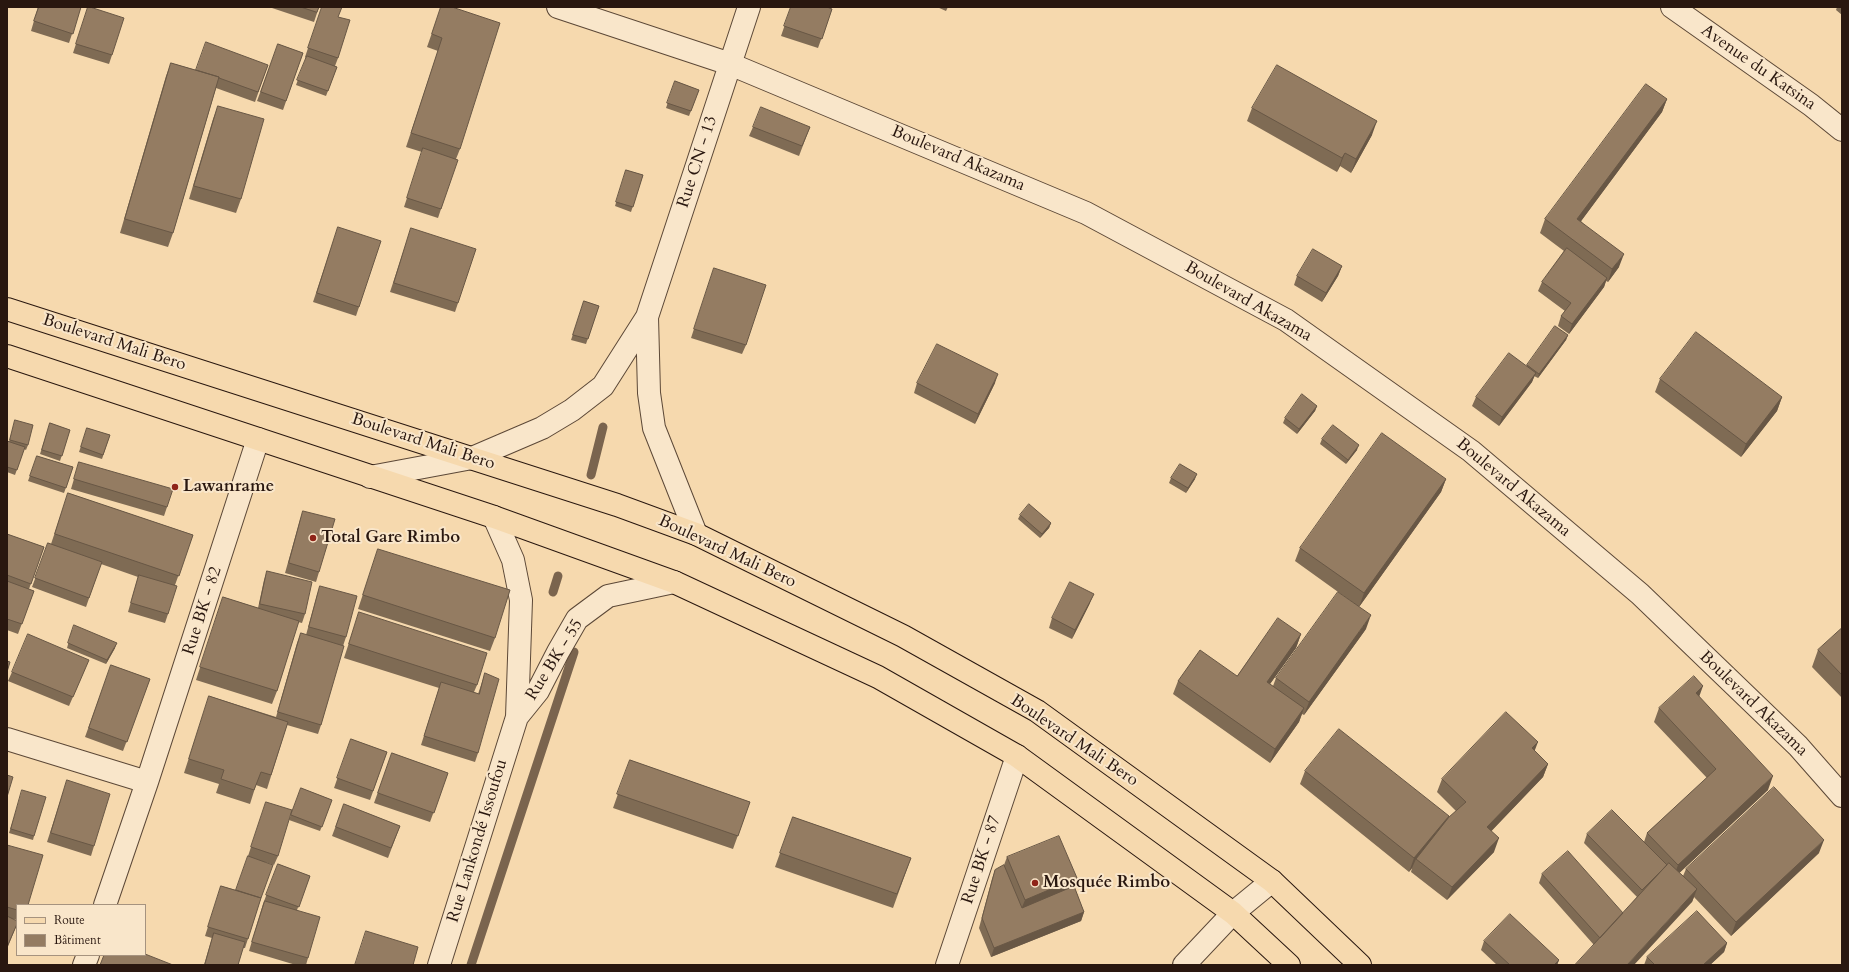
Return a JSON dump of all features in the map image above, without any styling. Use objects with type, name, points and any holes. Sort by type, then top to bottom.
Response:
[{"type":"main road","name":"Boulevard Mali Bero","points":[[7,309],[617,504],[696,534],[903,636],[1037,711],[1272,881],[1360,965]]},
{"type":"main road","points":[[7,356],[494,517],[674,582],[878,677],[1017,756],[1233,913],[1289,965]]},
{"type":"street","name":"Boulevard Akazama","points":[[558,7],[730,64],[1086,213],[1286,320],[1471,451],[1640,594],[1798,746],[1842,796]]},
{"type":"street","name":"Rue CN - 13","points":[[370,477],[472,458],[542,428],[572,410],[603,386],[647,317],[749,7]]},
{"type":"street","name":"Avenue du Katsina","points":[[1672,7],[1811,105],[1842,130]]},
{"type":"street","name":"Rue CN - 13","points":[[647,317],[649,393],[654,428],[696,534]]},
{"type":"street","name":"Rue BK - 82","points":[[105,904],[147,782],[258,439]]},
{"type":"street","name":"Rue BK - 55","points":[[494,517],[513,560],[521,600],[517,717]]},
{"type":"street","name":"Rue BK - 55","points":[[517,717],[538,691],[577,619],[608,596],[674,582]]},
{"type":"street","name":"Rue Lankondé Issoufou","points":[[439,965],[517,717]]},
{"type":"street","points":[[7,739],[147,782]]},
{"type":"street","name":"Rue BK - 87","points":[[947,965],[1017,756]]},
{"type":"street","points":[[1184,965],[1233,913],[1272,881]]},
{"type":"building","points":[[39,7],[81,7],[73,34],[34,21]]},
{"type":"building","points":[[88,7],[124,18],[112,55],[76,44]]},
{"type":"building","points":[[301,7],[319,7],[317,12]]},
{"type":"building","points":[[322,7],[342,7],[338,17],[350,20],[338,58],[308,48]]},
{"type":"building","points":[[441,7],[452,7],[500,23],[460,149],[411,133],[442,38],[432,34]]},
{"type":"building","points":[[791,7],[827,7],[832,9],[822,39],[784,26]]},
{"type":"building","points":[[206,42],[268,65],[258,92],[196,70]]},
{"type":"building","points":[[278,44],[303,53],[286,101],[261,92]]},
{"type":"building","points":[[307,56],[337,67],[328,91],[297,80]]},
{"type":"building","points":[[171,63],[219,77],[173,233],[125,219]]},
{"type":"building","points":[[1277,65],[1377,121],[1356,159],[1345,153],[1342,158],[1252,108]]},
{"type":"building","points":[[675,81],[699,90],[691,111],[667,103]]},
{"type":"building","points":[[1646,84],[1667,99],[1577,219],[1624,254],[1612,269],[1545,219]]},
{"type":"building","points":[[218,106],[264,119],[241,199],[194,186]]},
{"type":"building","points":[[761,107],[810,127],[802,146],[753,127]]},
{"type":"building","points":[[423,148],[458,160],[441,209],[407,198]]},
{"type":"building","points":[[626,170],[643,175],[633,207],[616,202]]},
{"type":"building","points":[[338,227],[381,241],[359,307],[317,293]]},
{"type":"building","points":[[411,228],[476,249],[458,303],[394,283]]},
{"type":"building","points":[[1567,248],[1607,278],[1572,324],[1561,316],[1571,303],[1542,282]]},
{"type":"building","points":[[1313,249],[1342,266],[1326,293],[1297,276]]},
{"type":"building","points":[[714,268],[766,285],[746,345],[694,329]]},
{"type":"building","points":[[584,301],[599,306],[588,339],[573,335]]},
{"type":"building","points":[[1555,326],[1568,335],[1539,374],[1527,365]]},
{"type":"building","points":[[1696,332],[1782,397],[1746,444],[1660,379]]},
{"type":"building","points":[[937,344],[998,374],[978,414],[917,383]]},
{"type":"building","points":[[1509,353],[1536,373],[1502,417],[1476,397]]},
{"type":"building","points":[[1302,394],[1317,406],[1299,429],[1285,418]]},
{"type":"building","points":[[15,420],[33,425],[28,445],[10,440]]},
{"type":"building","points":[[50,423],[70,430],[62,456],[42,450]]},
{"type":"building","points":[[1333,425],[1359,445],[1348,460],[1322,439]]},
{"type":"building","points":[[87,428],[110,435],[103,455],[81,447]]},
{"type":"building","points":[[1382,433],[1446,479],[1364,593],[1300,548]]},
{"type":"building","points":[[7,441],[25,447],[17,470],[7,467]]},
{"type":"building","points":[[37,456],[73,467],[66,488],[30,476]]},
{"type":"building","points":[[79,462],[173,489],[167,507],[74,479]]},
{"type":"building","points":[[1180,464],[1197,474],[1188,488],[1171,478]]},
{"type":"building","points":[[68,493],[193,535],[179,576],[55,534]]},
{"type":"building","points":[[1029,504],[1051,523],[1042,534],[1020,515]]},
{"type":"building","points":[[303,511],[335,519],[319,572],[289,563]]},
{"type":"building","points":[[7,534],[44,547],[31,584],[7,575]]},
{"type":"building","points":[[48,543],[102,562],[89,598],[35,578]]},
{"type":"building","points":[[378,549],[510,590],[495,638],[363,595]]},
{"type":"building","points":[[267,571],[312,582],[305,614],[260,604]]},
{"type":"building","points":[[139,575],[177,586],[168,614],[131,603]]},
{"type":"building","points":[[7,581],[34,591],[22,624],[7,619]]},
{"type":"building","points":[[1070,582],[1094,594],[1075,630],[1052,618]]},
{"type":"building","points":[[320,586],[357,596],[346,637],[309,627]]},
{"type":"building","points":[[1338,592],[1371,615],[1309,702],[1276,678]]},
{"type":"building","points":[[223,597],[299,621],[277,691],[200,667]]},
{"type":"building","points":[[359,612],[487,653],[477,685],[349,644]]},
{"type":"building","points":[[1278,618],[1301,634],[1267,682],[1304,708],[1275,749],[1178,681],[1200,650],[1237,676]]},
{"type":"building","points":[[74,625],[117,643],[107,660],[68,643]]},
{"type":"building","points":[[1842,628],[1842,675],[1818,650]]},
{"type":"building","points":[[301,633],[344,646],[321,725],[278,712]]},
{"type":"building","points":[[28,634],[89,660],[73,697],[12,672]]},
{"type":"building","points":[[7,661],[10,662],[7,672]]},
{"type":"building","points":[[111,665],[150,679],[127,742],[89,728]]},
{"type":"building","points":[[485,673],[499,679],[478,753],[424,736],[441,682],[479,694]]},
{"type":"building","points":[[1694,676],[1703,686],[1696,693],[1773,776],[1678,865],[1647,833],[1716,769],[1659,708]]},
{"type":"building","points":[[209,696],[288,722],[271,775],[261,772],[254,790],[221,779],[224,770],[189,759]]},
{"type":"building","points":[[1506,712],[1538,742],[1532,748],[1548,764],[1487,827],[1499,838],[1452,887],[1416,859],[1449,817],[1466,802],[1442,779]]},
{"type":"building","points":[[1339,729],[1449,816],[1414,858],[1305,771]]},
{"type":"building","points":[[351,739],[387,752],[373,791],[337,778]]},
{"type":"building","points":[[392,753],[448,773],[434,813],[378,793]]},
{"type":"building","points":[[630,760],[750,802],[738,836],[617,794]]},
{"type":"building","points":[[7,775],[13,777],[7,797]]},
{"type":"building","points":[[67,780],[110,794],[94,846],[51,833]]},
{"type":"building","points":[[1774,787],[1824,840],[1736,922],[1686,869]]},
{"type":"building","points":[[301,788],[332,800],[322,827],[291,815]]},
{"type":"building","points":[[22,790],[46,797],[34,836],[11,829]]},
{"type":"building","points":[[266,802],[292,810],[278,856],[251,847]]},
{"type":"building","points":[[344,804],[400,826],[391,848],[336,827]]},
{"type":"building","points":[[1612,810],[1667,865],[1642,890],[1587,834]]},
{"type":"building","points":[[793,817],[911,858],[897,894],[780,853]]},
{"type":"building","points":[[1059,836],[1077,878],[1025,900],[1007,857]]},
{"type":"building","points":[[7,845],[43,855],[28,904],[16,904],[16,910],[7,907]]},
{"type":"building","points":[[1568,851],[1623,913],[1600,938],[1542,874]]},
{"type":"building","points":[[248,856],[273,865],[261,898],[236,890]]},
{"type":"building","points":[[1669,863],[1697,889],[1627,965],[1575,965]]},
{"type":"building","points":[[278,864],[310,876],[299,907],[266,895]]},
{"type":"building","points":[[1004,865],[1022,908],[1074,886],[1084,912],[994,948],[982,918],[995,870]]},
{"type":"building","points":[[221,886],[261,898],[248,939],[208,927]]},
{"type":"building","points":[[265,901],[320,917],[308,958],[252,942]]},
{"type":"building","points":[[1697,911],[1727,943],[1703,965],[1655,965],[1647,957]]},
{"type":"building","points":[[1510,914],[1559,960],[1554,965],[1510,965],[1484,941]]},
{"type":"building","points":[[7,916],[16,920],[16,926],[7,947]]},
{"type":"building","points":[[366,931],[418,947],[413,965],[355,965]]},
{"type":"building","points":[[214,933],[245,942],[238,965],[205,965]]},
{"type":"building","points":[[146,954],[173,965],[100,965],[104,956],[146,956]]},
{"type":"waterway","points":[[591,475],[603,427]]},
{"type":"waterway","points":[[553,592],[558,576]]},
{"type":"waterway","points":[[471,965],[574,652]]},
{"type":"place","name":"Lawanrame","points":[[175,487]]},
{"type":"place","name":"Total Gare Rimbo","points":[[313,538]]},
{"type":"place","name":"Mosquée Rimbo","points":[[1035,883]]}]
